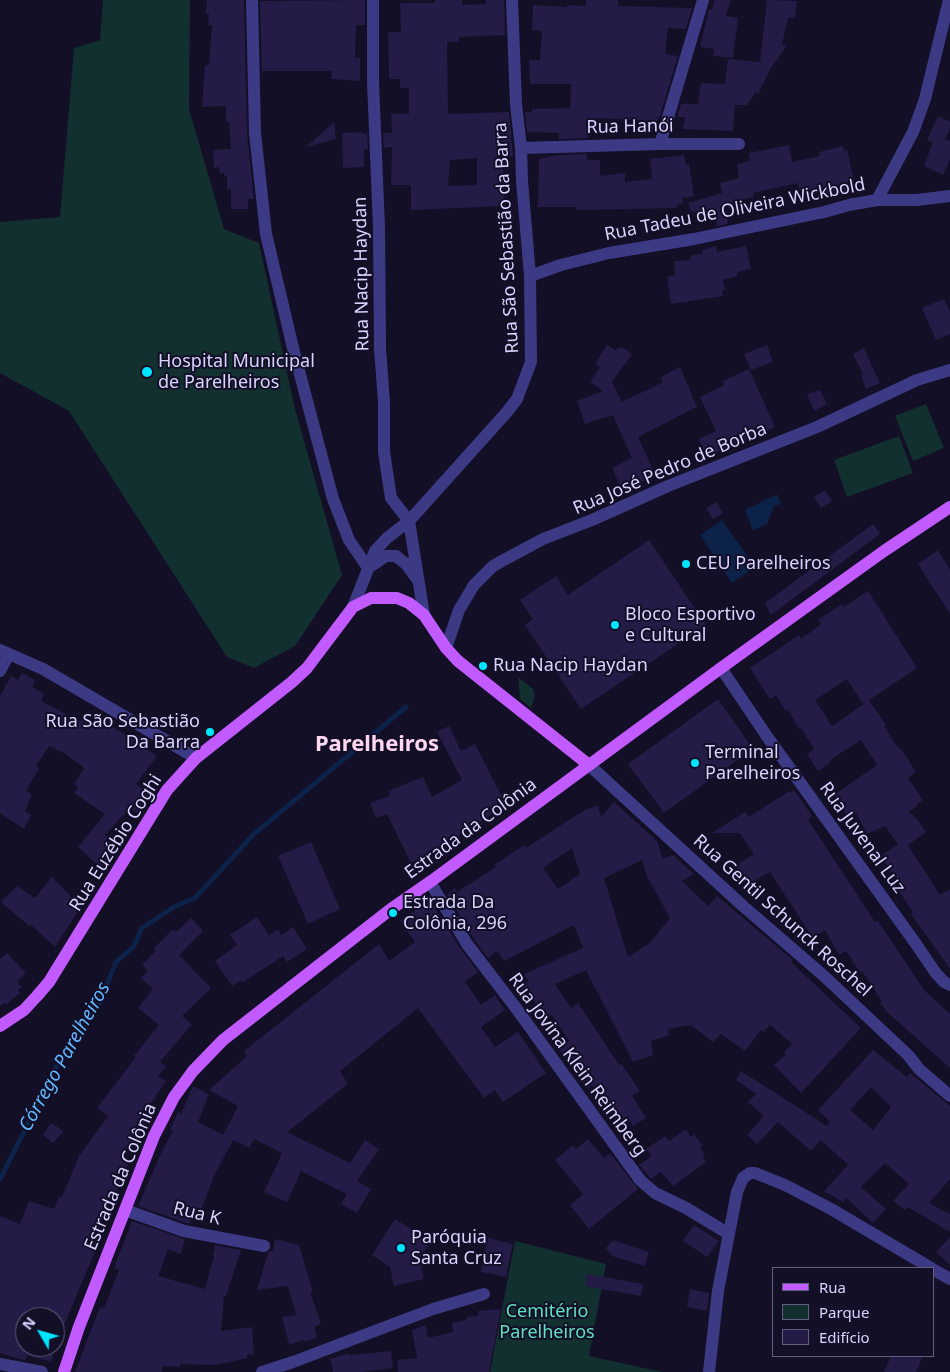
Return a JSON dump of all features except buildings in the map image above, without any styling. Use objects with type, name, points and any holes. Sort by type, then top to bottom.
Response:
[{"type":"main road","name":"Estrada da Colônia","points":[[64,1372],[79,1327],[154,1136],[174,1097],[194,1071],[223,1040],[391,909],[721,668],[884,551],[950,507]]},
{"type":"main road","points":[[353,607],[371,598],[397,598],[409,603],[424,615],[446,648],[474,674],[589,765]]},
{"type":"main road","name":"Rua Euzébio Coghi","points":[[0,1026],[24,1010],[49,982],[167,790],[196,758],[307,668],[353,607]]},
{"type":"street","points":[[252,0],[255,133],[266,234],[293,348],[333,499],[349,540],[368,568],[386,556],[396,556],[406,564],[417,579]]},
{"type":"street","name":"Rua Nacip Haydan","points":[[373,0],[373,82],[379,227],[384,452],[391,498],[409,521]]},
{"type":"street","name":"Rua São Sebastião da Barra","points":[[353,607],[375,551],[387,538],[409,521],[490,433],[517,399],[531,362],[530,276],[516,104],[512,0]]},
{"type":"street","points":[[660,144],[703,0]]},
{"type":"street","points":[[876,200],[913,132],[925,99],[949,0]]},
{"type":"street","name":"Rua Hanói","points":[[521,148],[739,144]]},
{"type":"street","name":"Rua Tadeu de Oliveira Wickbold","points":[[530,276],[609,253],[694,239],[824,212],[850,204],[876,200],[917,200],[950,196]]},
{"type":"street","name":"Rua José Pedro de Borba","points":[[446,648],[459,610],[474,585],[493,566],[502,561],[543,539],[592,520],[668,486],[817,428],[917,380],[950,370]]},
{"type":"street","points":[[409,521],[424,615]]},
{"type":"street","points":[[0,671],[5,652],[43,669],[196,758]]},
{"type":"street","name":"Rua Juvenal Luz","points":[[721,668],[766,735],[916,944],[934,972],[950,985]]},
{"type":"street","name":"Rua Gentil Schunck Roschel","points":[[589,765],[742,906],[824,976],[950,1096]]},
{"type":"street","name":"Rua Jovina Klein Reimberg","points":[[430,882],[467,944],[516,1008],[640,1180],[655,1193],[686,1208],[729,1234]]},
{"type":"street","points":[[709,1372],[718,1291],[737,1192],[743,1178],[750,1173],[755,1173],[785,1185],[929,1267]]},
{"type":"street","name":"Rua K","points":[[125,1210],[184,1231],[264,1246]]},
{"type":"street","points":[[935,1271],[950,1279]]},
{"type":"street","points":[[262,1372],[433,1310],[484,1294]]},
{"type":"street","points":[[0,1364],[42,1372]]},
{"type":"green space","name":"Hospital Municipal de Parelheiros","points":[[103,0],[190,0],[189,109],[224,229],[259,243],[295,409],[342,575],[295,646],[254,668],[227,657],[69,411],[0,373],[0,222],[60,217],[74,48],[100,40]]},
{"type":"green space","points":[[926,404],[944,448],[913,461],[895,416]]},
{"type":"green space","points":[[899,436],[913,473],[847,497],[834,460]]},
{"type":"green space","points":[[518,677],[533,689],[535,696],[531,708],[520,699]]},
{"type":"green space","name":"Cemitério Parelheiros","points":[[515,1241],[606,1264],[589,1356],[662,1372],[490,1372]]},
{"type":"water","points":[[777,494],[781,504],[774,506],[767,524],[753,530],[745,510]]},
{"type":"water","points":[[722,520],[755,567],[732,583],[700,535]]},
{"type":"waterway","name":"Córrego Parelheiros","points":[[0,1179],[65,1050],[97,1009],[116,962],[134,946],[142,928],[174,907],[195,898],[253,835],[406,707]]},
{"type":"place","name":"Hospital Municipal de Parelheiros","points":[[147,372]]},
{"type":"place","name":"CEU Parelheiros","points":[[686,564]]},
{"type":"place","name":"Bloco Esportivo e Cultural","points":[[615,625]]},
{"type":"place","name":"Rua Nacip Haydan","points":[[483,666]]},
{"type":"place","name":"Rua São Sebastião Da Barra","points":[[210,732]]},
{"type":"place","name":"Terminal Parelheiros","points":[[695,763]]},
{"type":"place","name":"Estrada Da Colônia, 296","points":[[393,913]]},
{"type":"place","name":"Paróquia Santa Cruz","points":[[401,1248]]},
{"type":"district","name":"Parelheiros","points":[[377,745]]}]
